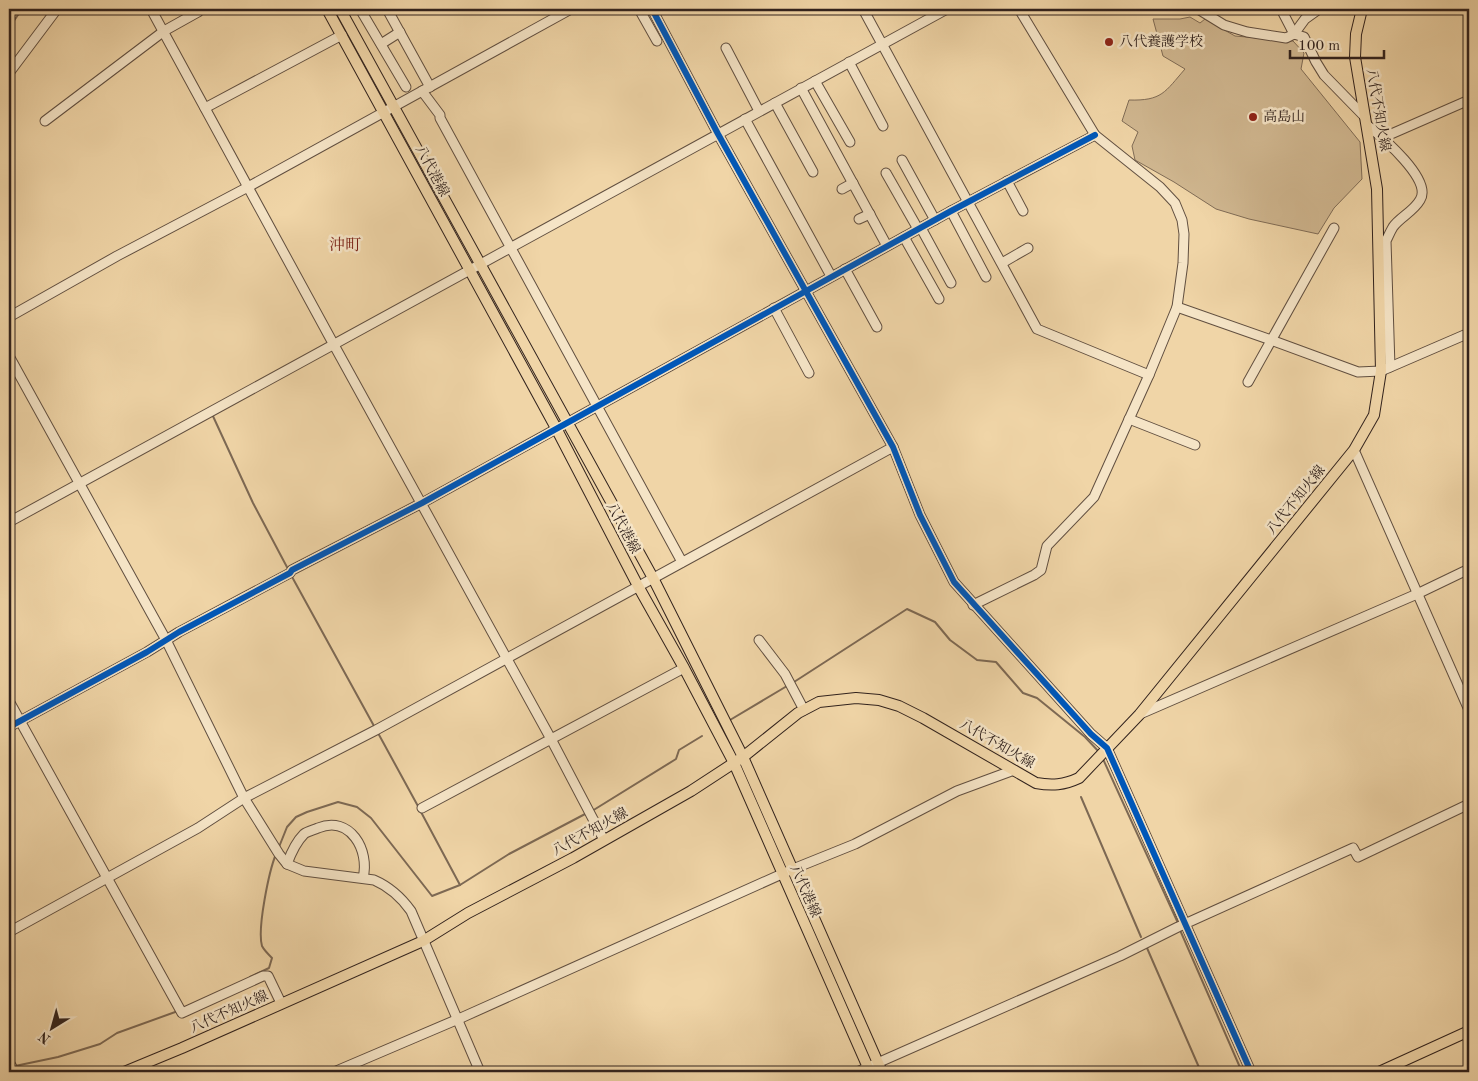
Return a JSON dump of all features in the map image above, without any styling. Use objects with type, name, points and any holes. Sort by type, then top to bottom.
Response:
[{"type":"main road","name":"八代港線","points":[[327,9],[389,109],[480,266],[653,578],[739,760],[793,868],[880,1068]]},
{"type":"main road","name":"八代港線","points":[[340,9],[470,271],[556,428],[638,586],[739,760],[782,873],[869,1070]]},
{"type":"main road","name":"八代不知火線","points":[[124,1072],[423,940],[468,913],[564,863],[691,790],[739,760],[798,713],[819,702],[856,698],[879,700],[899,706],[923,718],[1036,783],[1066,784],[1079,778],[1139,715],[1354,450],[1374,415],[1385,369],[1376,189],[1355,57],[1356,34],[1362,9]]},
{"type":"main road","points":[[1379,1072],[1469,1031]]},
{"type":"street","points":[[9,73],[57,9]]},
{"type":"street","points":[[151,9],[604,840]]},
{"type":"street","points":[[44,121],[164,31],[201,9]]},
{"type":"street","points":[[360,9],[406,87]]},
{"type":"street","points":[[387,9],[440,114],[440,118],[682,562]]},
{"type":"street","points":[[9,317],[117,256],[248,187],[571,9]]},
{"type":"street","points":[[639,9],[657,41]]},
{"type":"street","points":[[652,9],[718,134],[893,447],[920,515],[954,582],[1105,750],[1182,926],[1251,1072]]},
{"type":"street","points":[[863,9],[1038,329],[1149,375]]},
{"type":"street","points":[[9,522],[947,9]]},
{"type":"street","points":[[974,604],[1041,570],[1047,546],[1094,497],[1149,375],[1176,307],[1183,263],[1184,234],[1175,203],[1160,187],[1095,134],[1019,9]]},
{"type":"street","points":[[1198,9],[1224,25],[1247,32],[1286,38],[1294,34],[1305,19],[1319,9]]},
{"type":"street","points":[[1281,9],[1294,34]]},
{"type":"street","points":[[381,44],[400,32]]},
{"type":"street","points":[[1294,34],[1304,36],[1324,76],[1417,175],[1423,190],[1422,198],[1413,210],[1394,226],[1386,242],[1385,369]]},
{"type":"street","points":[[205,108],[342,36]]},
{"type":"street","points":[[726,48],[760,111]]},
{"type":"street","points":[[849,62],[883,126]]},
{"type":"street","points":[[815,81],[850,142]]},
{"type":"street","points":[[801,88],[887,246]]},
{"type":"street","points":[[1382,138],[1469,100]]},
{"type":"street","points":[[775,103],[813,172]]},
{"type":"street","points":[[745,119],[831,276]]},
{"type":"street","points":[[9,727],[290,573],[292,570],[422,503],[831,276],[1095,134]]},
{"type":"street","points":[[902,160],[935,220]]},
{"type":"street","points":[[886,172],[951,283]]},
{"type":"street","points":[[1007,181],[1023,210]]},
{"type":"street","points":[[842,189],[853,183]]},
{"type":"street","points":[[951,211],[986,277]]},
{"type":"street","points":[[859,219],[870,214]]},
{"type":"street","points":[[1248,382],[1334,228]]},
{"type":"street","points":[[904,237],[939,298]]},
{"type":"street","points":[[1002,263],[1028,248]]},
{"type":"street","points":[[845,269],[877,327]]},
{"type":"street","points":[[1176,307],[1358,372],[1385,369],[1469,333]]},
{"type":"street","points":[[774,308],[809,372]]},
{"type":"street","points":[[9,356],[78,485],[166,640],[244,798],[283,859],[304,871],[363,878],[384,884],[402,899],[411,911],[480,1072]]},
{"type":"street","points":[[1129,419],[1195,445]]},
{"type":"street","points":[[9,932],[198,828],[244,798],[506,660],[893,447]]},
{"type":"street","points":[[1354,450],[1469,710]]},
{"type":"street","points":[[1139,715],[1469,570]]},
{"type":"street","points":[[759,640],[785,674],[804,710]]},
{"type":"street","points":[[422,808],[684,668]]},
{"type":"street","points":[[9,701],[182,1013],[263,976],[268,976],[281,1003]]},
{"type":"street","points":[[334,1072],[457,1020],[793,868],[855,844],[957,791],[1014,770]]},
{"type":"street","points":[[857,1072],[880,1068],[1353,848],[1358,857],[1469,804]]},
{"type":"street","points":[[283,859],[305,833],[333,824],[343,827],[355,836],[363,854],[365,865],[363,878]]},
{"type":"shaded area","points":[[1190,17],[1200,23],[1205,19],[1235,36],[1293,41],[1304,53],[1301,69],[1360,142],[1362,179],[1334,208],[1318,234],[1249,219],[1216,209],[1135,160],[1132,146],[1138,132],[1122,121],[1129,100],[1149,99],[1162,94],[1185,69],[1163,56],[1153,19]]},
{"type":"waterway","points":[[9,28],[22,9]]},
{"type":"waterway","points":[[212,414],[253,503],[288,569]]},
{"type":"waterway","points":[[291,575],[374,726]]},
{"type":"waterway","points":[[794,682],[907,609],[935,622],[950,640],[977,660],[996,662],[1023,693],[1037,698],[1085,737],[1100,753]]},
{"type":"waterway","points":[[730,720],[787,686]]},
{"type":"waterway","points":[[378,733],[419,808]]},
{"type":"waterway","points":[[592,811],[676,759],[679,750],[702,736]]},
{"type":"waterway","points":[[1103,759],[1178,923]]},
{"type":"waterway","points":[[1081,797],[1141,937]]},
{"type":"waterway","points":[[279,847],[287,827],[296,817],[338,802],[357,807],[371,818],[432,896],[460,885],[509,854],[587,813]]},
{"type":"waterway","points":[[421,812],[460,885]]},
{"type":"waterway","points":[[250,977],[269,968],[272,958],[262,946],[261,927],[267,886],[276,854]]},
{"type":"waterway","points":[[1180,930],[1242,1072]]},
{"type":"waterway","points":[[1147,948],[1201,1072]]},
{"type":"waterway","points":[[15,1066],[58,1057],[100,1044],[117,1033],[178,1011]]},
{"type":"cycle path","points":[[652,9],[718,134],[893,447],[920,515],[954,582],[1091,734],[1107,748],[1251,1072]]},
{"type":"cycle path","points":[[9,727],[147,652],[179,632],[290,573],[292,570],[422,503],[951,211],[1095,135]]},
{"type":"place","name":"八代養護学校","points":[[1109,42]]},
{"type":"place","name":"高島山","points":[[1253,117]]},
{"type":"district","name":"沖町","points":[[345,246]]}]
